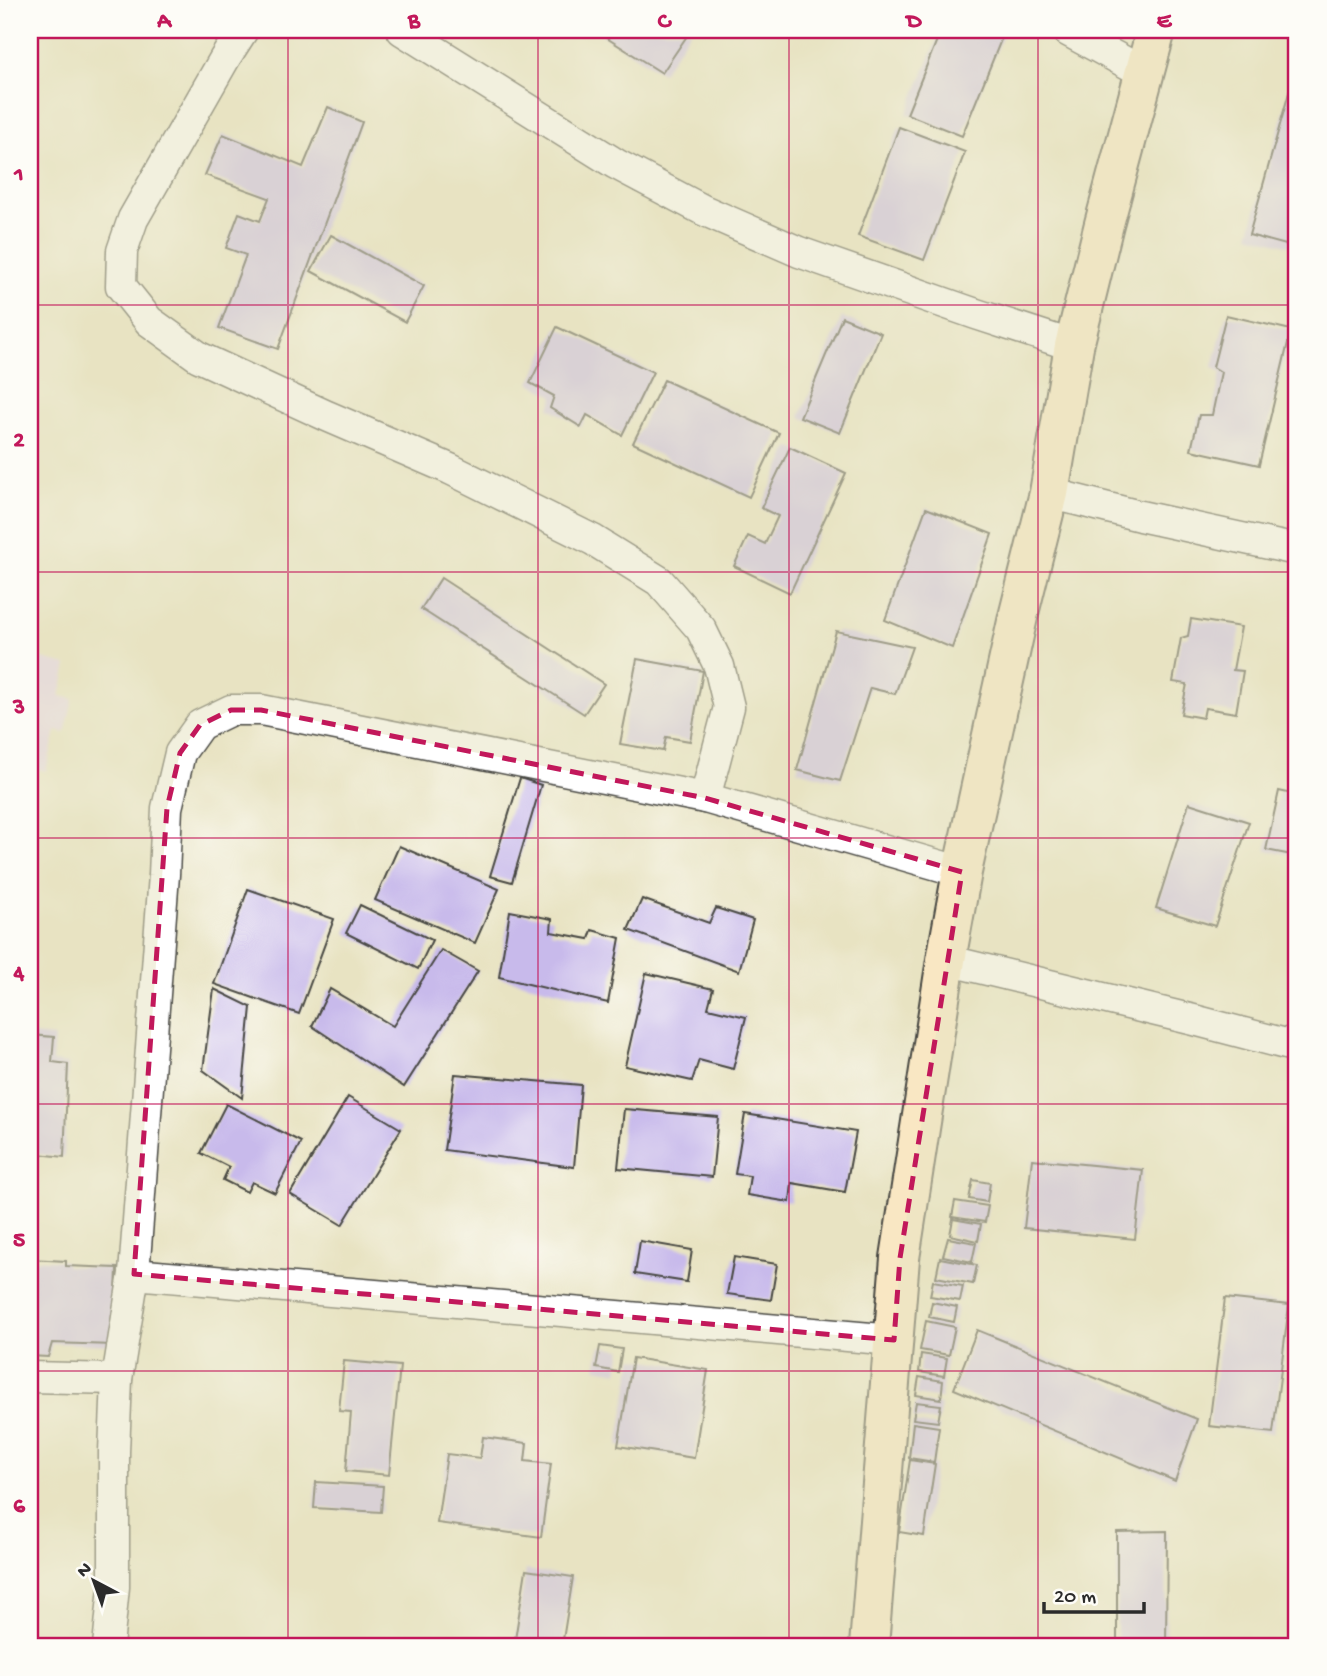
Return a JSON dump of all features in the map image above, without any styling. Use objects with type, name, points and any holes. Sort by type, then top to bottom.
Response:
[{"type":"street","points":[[243,30],[133,219],[122,251],[121,286],[149,321],[198,358],[450,469],[593,540],[659,580],[701,629],[719,666],[729,707],[705,798]]},
{"type":"street","points":[[402,30],[616,164],[703,210],[799,252],[1074,346]]},
{"type":"street","points":[[1066,30],[1145,73]]},
{"type":"street","points":[[869,1646],[900,1258],[946,960],[962,872],[1018,617],[1049,493],[1074,346],[1156,30]]},
{"type":"street","points":[[1049,493],[1297,550]]},
{"type":"street","points":[[108,1646],[114,1587],[117,1379],[134,1274],[167,807],[180,753],[200,725],[230,710],[261,710],[705,798],[962,872]]},
{"type":"street","points":[[946,960],[1297,1047]]},
{"type":"street","points":[[134,1274],[894,1340]]},
{"type":"street","points":[[30,1377],[117,1379]]},
{"type":"highlighted area","points":[[231,710],[261,710],[705,798],[962,872],[900,1258],[894,1340],[134,1274],[167,808],[180,753],[200,725]]},
{"type":"shaded area","points":[[30,656],[67,665],[60,696],[73,699],[65,733],[56,731],[46,771],[30,768]]},
{"type":"building","points":[[594,30],[691,30],[662,73]]},
{"type":"building","points":[[941,30],[1005,30],[962,136],[907,114]]},
{"type":"building","points":[[1292,82],[1297,83],[1297,248],[1249,235]]},
{"type":"building","points":[[328,107],[362,122],[278,349],[219,328],[246,255],[226,248],[239,213],[260,221],[269,198],[205,175],[223,134],[303,167]]},
{"type":"building","points":[[899,127],[965,152],[924,260],[858,236]]},
{"type":"building","points":[[331,235],[424,286],[405,322],[311,271]]},
{"type":"building","points":[[1226,315],[1291,330],[1259,465],[1191,450],[1199,415],[1212,415],[1221,372],[1213,367]]},
{"type":"building","points":[[842,317],[881,333],[840,433],[800,417]]},
{"type":"building","points":[[557,327],[653,372],[622,435],[587,415],[581,427],[550,408],[554,396],[530,383]]},
{"type":"building","points":[[664,380],[779,433],[749,497],[633,443]]},
{"type":"building","points":[[790,447],[846,473],[790,593],[734,566],[748,536],[765,544],[778,516],[761,508]]},
{"type":"building","points":[[926,508],[992,534],[952,648],[885,620]]},
{"type":"building","points":[[441,578],[604,684],[584,714],[421,609]]},
{"type":"building","points":[[1191,619],[1241,627],[1233,670],[1243,671],[1236,713],[1205,708],[1203,718],[1181,714],[1187,684],[1173,682],[1181,638],[1188,636]]},
{"type":"building","points":[[836,631],[912,647],[895,694],[870,688],[840,781],[797,770]]},
{"type":"building","points":[[637,659],[703,671],[690,741],[666,737],[663,751],[620,744]]},
{"type":"building","points":[[520,778],[541,785],[512,882],[490,876]]},
{"type":"building","points":[[1279,791],[1297,795],[1297,856],[1266,850]]},
{"type":"building","points":[[1189,803],[1249,822],[1215,926],[1156,908]]},
{"type":"building","points":[[399,846],[499,889],[475,943],[375,900]]},
{"type":"building","points":[[248,889],[334,919],[299,1014],[214,984]]},
{"type":"building","points":[[642,899],[709,923],[716,908],[753,920],[739,971],[628,930]]},
{"type":"building","points":[[360,905],[432,940],[418,969],[346,933]]},
{"type":"building","points":[[510,911],[552,919],[551,932],[589,939],[592,930],[620,938],[608,1003],[499,977]]},
{"type":"building","points":[[441,950],[478,971],[404,1087],[312,1026],[330,989],[393,1026]]},
{"type":"building","points":[[646,973],[713,989],[708,1008],[746,1017],[733,1069],[699,1060],[692,1081],[625,1066]]},
{"type":"building","points":[[214,989],[251,1007],[242,1098],[203,1070]]},
{"type":"building","points":[[30,1035],[54,1037],[52,1062],[68,1064],[64,1157],[30,1153]]},
{"type":"building","points":[[455,1074],[581,1085],[574,1167],[444,1150]]},
{"type":"building","points":[[348,1097],[401,1129],[342,1225],[290,1194]]},
{"type":"building","points":[[226,1104],[301,1142],[275,1193],[252,1182],[247,1192],[223,1180],[229,1167],[201,1153]]},
{"type":"building","points":[[624,1109],[718,1117],[712,1177],[618,1168]]},
{"type":"building","points":[[745,1114],[856,1132],[845,1192],[792,1183],[790,1202],[747,1195],[750,1176],[735,1174]]},
{"type":"building","points":[[1032,1159],[1143,1170],[1135,1239],[1024,1228]]},
{"type":"building","points":[[973,1180],[990,1183],[987,1202],[969,1199]]},
{"type":"building","points":[[955,1201],[988,1206],[985,1222],[952,1217]]},
{"type":"building","points":[[953,1219],[981,1224],[978,1241],[950,1235]]},
{"type":"building","points":[[948,1238],[976,1243],[972,1262],[943,1256]]},
{"type":"building","points":[[640,1241],[692,1250],[687,1282],[635,1274]]},
{"type":"building","points":[[734,1257],[777,1264],[771,1300],[727,1294]]},
{"type":"building","points":[[940,1258],[977,1265],[973,1284],[936,1277]]},
{"type":"building","points":[[30,1259],[66,1261],[66,1266],[117,1268],[114,1345],[52,1343],[48,1357],[30,1356]]},
{"type":"building","points":[[933,1281],[963,1286],[960,1301],[930,1296]]},
{"type":"building","points":[[1225,1298],[1289,1305],[1273,1433],[1209,1426]]},
{"type":"building","points":[[932,1302],[957,1307],[954,1322],[929,1317]]},
{"type":"building","points":[[926,1321],[955,1327],[949,1355],[920,1350]]},
{"type":"building","points":[[977,1330],[1197,1419],[1175,1481],[954,1389]]},
{"type":"building","points":[[600,1346],[622,1349],[618,1372],[596,1368]]},
{"type":"building","points":[[921,1354],[947,1358],[944,1376],[919,1372]]},
{"type":"building","points":[[633,1358],[708,1370],[694,1458],[618,1446]]},
{"type":"building","points":[[344,1361],[400,1366],[389,1475],[346,1471],[351,1412],[339,1411]]},
{"type":"building","points":[[919,1377],[943,1381],[941,1399],[916,1395]]},
{"type":"building","points":[[916,1402],[941,1405],[938,1422],[913,1419]]},
{"type":"building","points":[[913,1423],[939,1427],[934,1462],[909,1458]]},
{"type":"building","points":[[483,1437],[527,1443],[525,1461],[551,1464],[541,1537],[437,1523],[447,1454],[480,1458]]},
{"type":"building","points":[[910,1460],[935,1464],[924,1536],[899,1532]]},
{"type":"building","points":[[316,1482],[383,1486],[381,1512],[314,1508]]},
{"type":"building","points":[[1167,1531],[1166,1646],[1117,1646],[1117,1532]]},
{"type":"building","points":[[526,1570],[573,1577],[562,1646],[514,1646]]}]
